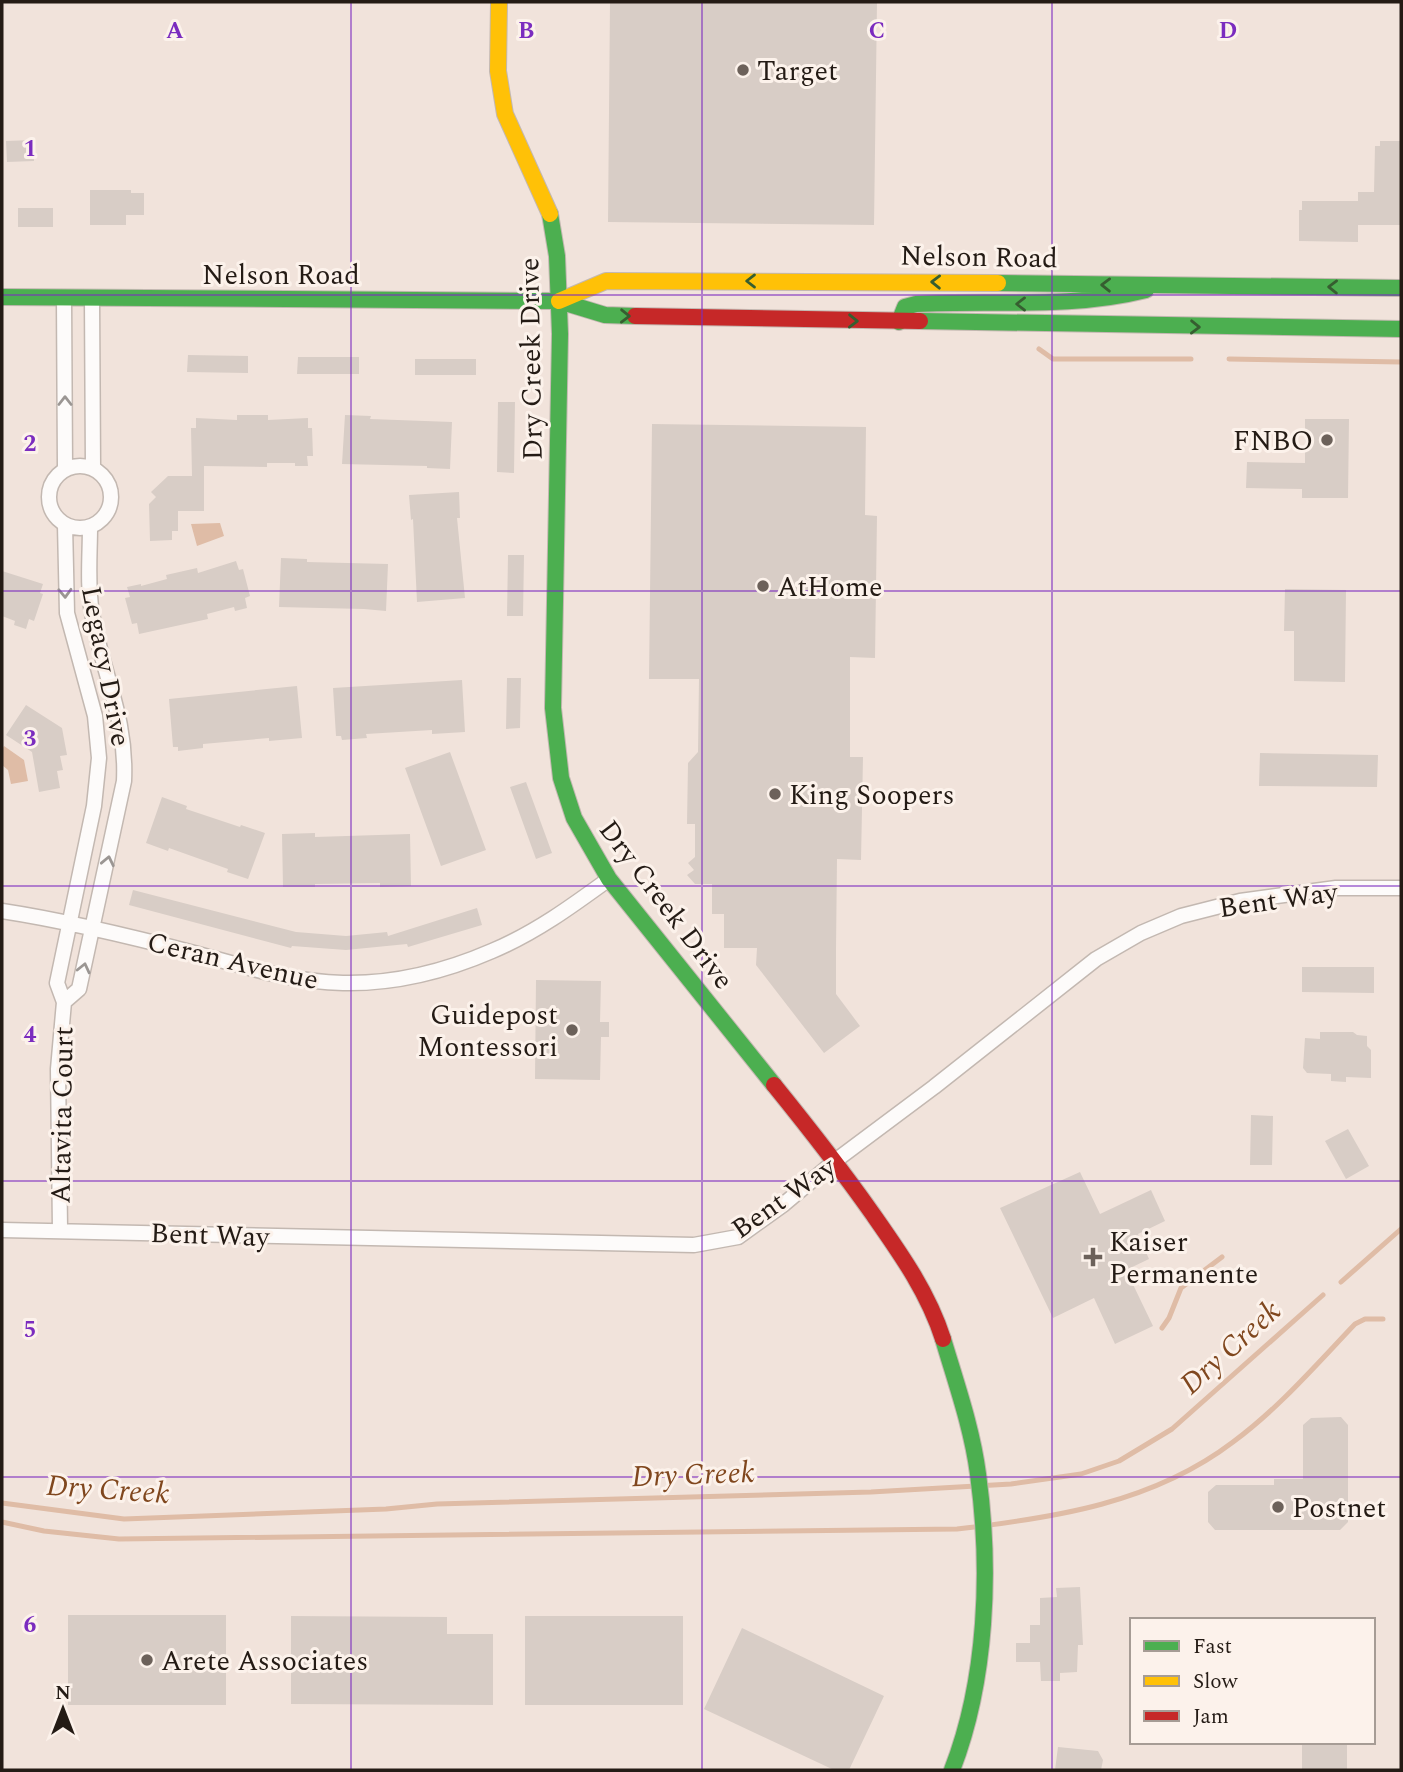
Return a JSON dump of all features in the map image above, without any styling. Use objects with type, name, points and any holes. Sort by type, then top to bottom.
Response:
[{"type":"main road","name":"Dry Creek Drive","points":[[499,2],[498,71],[502,99],[509,126],[553,224],[559,301],[553,708],[558,772],[569,808],[593,856],[609,879],[835,1161],[908,1264],[929,1303],[953,1370],[978,1472],[985,1547],[983,1623],[971,1704],[962,1744],[952,1770]]},
{"type":"main road","name":"Nelson Road","points":[[559,301],[606,281],[1401,288]]},
{"type":"main road","points":[[899,322],[905,307],[916,304],[1086,303],[1121,298],[1160,286]]},
{"type":"main road","name":"Nelson Road","points":[[2,297],[559,301],[605,315],[1401,329]]},
{"type":"street","points":[[64,298],[65,469]]},
{"type":"street","points":[[92,299],[93,468]]},
{"type":"street","points":[[76,466],[93,468],[106,479],[111,499],[109,509],[103,518],[90,527],[75,528],[65,525],[53,514],[48,497],[52,481],[65,469],[76,466]]},
{"type":"street","name":"Legacy Drive","points":[[65,525],[66,613],[92,705],[99,758],[99,778],[69,922]]},
{"type":"street","name":"Legacy Drive","points":[[90,527],[91,607],[120,719],[125,760],[124,781],[93,928]]},
{"type":"street","name":"Ceran Avenue","points":[[2,911],[69,922],[282,976],[326,982],[376,982],[430,973],[493,951],[560,915],[609,879]]},
{"type":"street","name":"Bent Way","points":[[2,1230],[60,1229],[694,1245],[737,1237],[784,1204],[835,1161],[1096,960],[1156,926],[1209,908],[1261,897],[1336,888],[1401,888]]},
{"type":"street","name":"Altavita Court","points":[[60,1229],[58,1069],[64,1002],[57,983],[69,922]]},
{"type":"street","name":"Altavita Court","points":[[64,1002],[79,989],[93,928]]},
{"type":"shaded area","points":[[220,523],[224,536],[197,546],[191,524]]},
{"type":"shaded area","points":[[4,746],[24,760],[28,781],[11,784],[8,770],[2,765]]},
{"type":"building","name":"Target","points":[[610,2],[877,2],[874,225],[608,222]]},
{"type":"building","points":[[33,140],[34,161],[7,162],[6,141]]},
{"type":"building","points":[[1380,141],[1401,141],[1401,225],[1358,225],[1358,242],[1299,241],[1299,210],[1302,210],[1302,201],[1358,201],[1358,192],[1374,192],[1375,146],[1380,146]]},
{"type":"building","points":[[90,190],[131,190],[131,193],[144,193],[144,215],[126,215],[126,225],[90,225]]},
{"type":"building","points":[[18,208],[53,208],[53,227],[18,227]]},
{"type":"building","points":[[188,355],[248,356],[248,373],[187,372]]},
{"type":"building","points":[[298,357],[359,357],[359,374],[297,374]]},
{"type":"building","points":[[415,359],[476,359],[476,375],[415,375]]},
{"type":"building","points":[[498,402],[515,402],[514,473],[497,472]]},
{"type":"building","points":[[237,415],[268,415],[268,420],[308,418],[308,428],[312,428],[313,456],[307,456],[308,466],[267,463],[267,467],[204,466],[204,511],[178,511],[178,531],[172,531],[172,540],[150,541],[149,504],[156,497],[151,492],[168,476],[192,476],[191,428],[196,428],[196,418],[237,420]]},
{"type":"building","points":[[345,415],[371,416],[370,419],[452,422],[450,469],[342,464]]},
{"type":"building","name":"FNBO","points":[[1305,419],[1349,419],[1348,498],[1302,498],[1302,489],[1246,488],[1247,462],[1305,463]]},
{"type":"building","points":[[652,424],[866,427],[865,515],[877,516],[875,658],[850,657],[850,757],[863,757],[861,860],[837,859],[836,949],[836,994],[860,1026],[824,1053],[756,965],[757,948],[724,948],[724,914],[712,914],[712,884],[695,884],[687,875],[694,870],[688,863],[695,857],[695,824],[687,824],[688,763],[698,752],[699,679],[649,679]]},
{"type":"building","points":[[459,492],[460,518],[457,518],[465,598],[417,602],[413,519],[411,520],[409,495]]},
{"type":"building","points":[[508,555],[524,555],[523,616],[507,616]]},
{"type":"building","points":[[281,558],[307,559],[307,562],[388,564],[386,611],[279,607]]},
{"type":"building","points":[[236,561],[239,570],[243,569],[250,596],[245,598],[247,608],[235,611],[234,607],[207,614],[208,619],[139,634],[137,623],[132,624],[125,598],[130,597],[127,587],[167,579],[166,575],[197,568],[198,573]]},
{"type":"building","points":[[2,571],[43,584],[40,593],[43,594],[34,621],[29,619],[26,629],[14,625],[15,621],[2,616]]},
{"type":"building","points":[[1285,589],[1346,590],[1345,682],[1294,681],[1294,631],[1284,631]]},
{"type":"building","points":[[507,678],[521,678],[520,728],[506,729]]},
{"type":"building","points":[[462,680],[465,732],[432,734],[432,730],[366,734],[367,738],[342,740],[341,736],[336,736],[333,688]]},
{"type":"building","points":[[297,686],[302,738],[203,744],[203,748],[178,751],[178,747],[173,747],[169,699]]},
{"type":"building","points":[[26,705],[62,728],[67,755],[60,756],[63,770],[57,771],[60,788],[39,792],[32,752],[6,735]]},
{"type":"building","points":[[450,752],[486,850],[441,866],[405,768]]},
{"type":"building","points":[[1260,753],[1378,755],[1377,787],[1259,786]]},
{"type":"building","points":[[526,782],[552,853],[536,859],[510,787]]},
{"type":"building","points":[[162,797],[187,806],[186,809],[265,833],[248,879],[169,848],[168,851],[146,843]]},
{"type":"building","points":[[315,833],[315,837],[410,834],[411,886],[380,887],[380,883],[283,887],[282,834]]},
{"type":"building","points":[[133,890],[296,932],[346,936],[387,932],[388,936],[477,908],[482,925],[408,947],[407,944],[346,950],[291,948],[129,905]]},
{"type":"building","points":[[1302,967],[1374,967],[1374,993],[1302,992]]},
{"type":"building","name":"Guidepost Montessori","points":[[536,980],[601,981],[600,1022],[609,1022],[609,1037],[601,1037],[600,1080],[535,1079]]},
{"type":"building","points":[[1320,1032],[1353,1032],[1367,1036],[1367,1046],[1371,1050],[1371,1078],[1346,1077],[1346,1082],[1331,1081],[1331,1074],[1307,1073],[1303,1068],[1305,1038],[1320,1039]]},
{"type":"building","points":[[1251,1115],[1273,1116],[1272,1165],[1250,1165]]},
{"type":"building","points":[[1348,1129],[1369,1166],[1346,1179],[1325,1141]]},
{"type":"building","name":"Kaiser Permanente","points":[[1080,1172],[1100,1214],[1151,1190],[1165,1221],[1138,1234],[1149,1259],[1126,1270],[1153,1326],[1115,1344],[1094,1298],[1053,1318],[1000,1208]]},
{"type":"building","points":[[1341,1417],[1348,1425],[1348,1522],[1340,1530],[1215,1530],[1208,1522],[1208,1492],[1216,1485],[1274,1485],[1274,1479],[1303,1479],[1303,1425],[1311,1418]]},
{"type":"building","points":[[1080,1587],[1083,1645],[1078,1645],[1077,1672],[1060,1673],[1060,1681],[1041,1681],[1040,1662],[1016,1662],[1016,1643],[1030,1643],[1030,1625],[1040,1625],[1040,1598],[1057,1597],[1056,1588]]},
{"type":"building","name":"Arete Associates","points":[[68,1615],[226,1615],[226,1705],[68,1705]]},
{"type":"building","points":[[291,1616],[447,1617],[447,1634],[493,1634],[493,1705],[291,1704]]},
{"type":"building","points":[[525,1616],[683,1616],[683,1705],[525,1705]]},
{"type":"building","points":[[742,1628],[884,1696],[849,1770],[834,1770],[704,1709]]},
{"type":"building","points":[[1302,1744],[1347,1744],[1347,1770],[1302,1770]]},
{"type":"building","points":[[1058,1747],[1098,1751],[1103,1760],[1101,1770],[1055,1770]]},
{"type":"waterway","points":[[1039,349],[1053,359],[1191,359]]},
{"type":"waterway","points":[[1229,359],[1401,362]]},
{"type":"waterway","name":"Dry Creek","points":[[1341,1282],[1401,1229]]},
{"type":"waterway","points":[[1162,1328],[1181,1288],[1222,1257]]},
{"type":"waterway","name":"Dry Creek","points":[[2,1503],[124,1519],[386,1509],[437,1504],[871,1492],[1011,1484],[1081,1474],[1119,1461],[1172,1429],[1323,1295]]},
{"type":"waterway","points":[[2,1522],[44,1531],[119,1539],[957,1529],[1030,1519],[1066,1513],[1136,1493],[1170,1480],[1202,1463],[1266,1415],[1355,1324],[1365,1319],[1383,1319]]},
{"type":"traffic: fast","points":[[550,214],[557,256],[560,334],[553,708],[561,778],[574,818],[609,879],[774,1085]]},
{"type":"traffic: fast","points":[[998,283],[1401,288]]},
{"type":"traffic: fast","points":[[899,322],[905,307],[916,304],[1060,302],[1146,290]]},
{"type":"traffic: fast","points":[[2,297],[559,301],[605,315],[635,316]]},
{"type":"traffic: fast","points":[[920,321],[1401,329]]},
{"type":"traffic: fast","points":[[943,1339],[975,1457],[982,1510],[985,1586],[973,1699],[952,1770]]},
{"type":"traffic: slow","points":[[499,2],[498,71],[505,114],[550,214]]},
{"type":"traffic: slow","points":[[559,301],[606,281],[998,283]]},
{"type":"traffic: jam","points":[[635,316],[920,321]]},
{"type":"traffic: jam","points":[[774,1085],[893,1243],[930,1305],[943,1339]]},
{"type":"place","name":"Target","points":[[743,70]]},
{"type":"place","name":"FNBO","points":[[1327,440]]},
{"type":"place","name":"AtHome","points":[[763,586]]},
{"type":"place","name":"King Soopers","points":[[775,794]]},
{"type":"place","name":"Guidepost Montessori","points":[[572,1030]]},
{"type":"place","name":"Kaiser Permanente","points":[[1093,1257]]},
{"type":"place","name":"Postnet","points":[[1278,1507]]},
{"type":"place","name":"Arete Associates","points":[[147,1660]]}]
